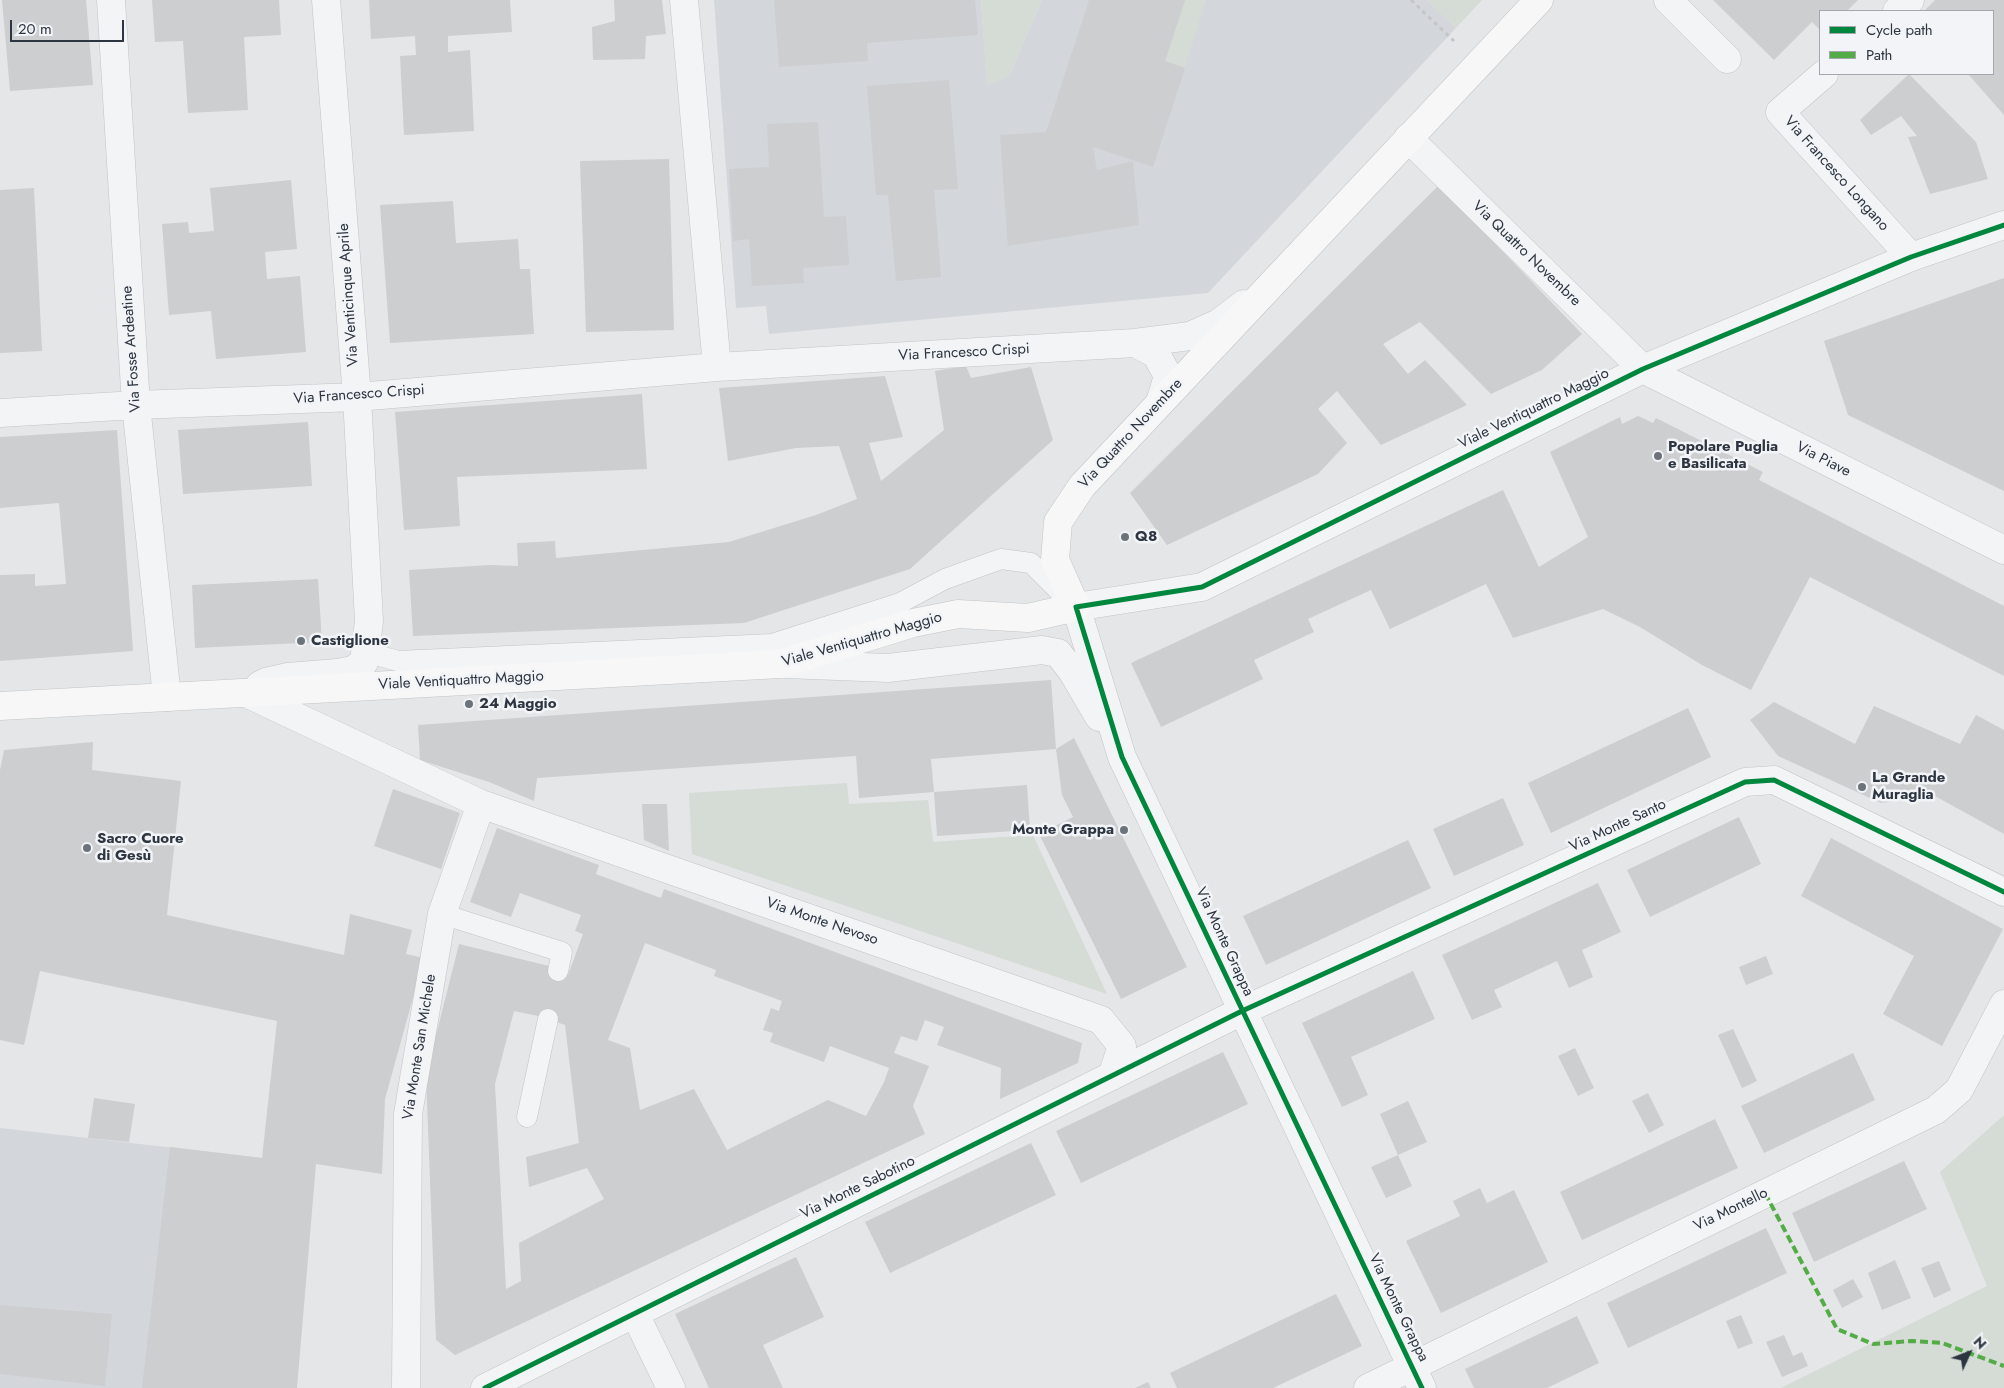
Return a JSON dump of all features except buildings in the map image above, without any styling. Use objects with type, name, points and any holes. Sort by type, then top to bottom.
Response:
[{"type":"main road","name":"Via Quattro Novembre","points":[[1076,607],[1055,560],[1058,522],[1082,486],[1539,0]]},
{"type":"main road","name":"Viale Ventiquattro Maggio","points":[[0,706],[780,664],[913,623],[958,614],[1028,618],[1076,607]]},
{"type":"street","name":"Via Fosse Ardeatine","points":[[111,0],[136,405],[168,697]]},
{"type":"street","name":"Via Venticinque Aprile","points":[[246,693],[266,682],[288,677],[353,670],[364,662],[369,620],[357,398],[326,0]]},
{"type":"street","points":[[684,0],[717,367]]},
{"type":"street","points":[[1668,0],[1727,58]]},
{"type":"street","points":[[1898,10],[1910,0]]},
{"type":"street","name":"Via Francesco Longano","points":[[1823,75],[1780,112],[1912,257]]},
{"type":"street","name":"Via Quattro Novembre","points":[[1408,138],[1643,369]]},
{"type":"street","name":"Viale Ventiquattro Maggio","points":[[1076,607],[1202,588],[1643,369],[1912,257],[2004,225]]},
{"type":"street","name":"Via Quattro Novembre","points":[[1135,343],[1190,336],[1219,323],[1271,284]]},
{"type":"street","name":"Via Francesco Crispi","points":[[0,413],[136,405],[357,398],[717,367],[1135,343]]},
{"type":"street","points":[[1135,343],[1156,354],[1168,376],[1160,402]]},
{"type":"street","name":"Via Piave","points":[[1643,369],[2004,550]]},
{"type":"street","name":"Via Monte Grappa","points":[[1076,607],[1122,757],[1417,1377]]},
{"type":"street","points":[[780,664],[888,668],[1042,650],[1058,653],[1072,670],[1122,757]]},
{"type":"street","points":[[246,693],[481,804]]},
{"type":"street","name":"Via Monte Santo","points":[[1242,1011],[1745,782],[1774,780],[2004,892]]},
{"type":"street","name":"Via Monte San Michele","points":[[406,1388],[408,1114],[442,914],[481,804]]},
{"type":"street","name":"Via Monte Nevoso","points":[[481,804],[1101,1020],[1122,1046],[1112,1076]]},
{"type":"street","name":"Via Montello","points":[[1368,1388],[1417,1377],[1936,1110],[1959,1090],[2004,1004]]},
{"type":"street","name":"Via Monte Sabotino","points":[[485,1388],[1242,1011]]},
{"type":"street","points":[[634,1314],[671,1388]]},
{"type":"lane","points":[[369,620],[371,649],[380,656],[398,661],[772,644],[900,603],[945,579],[1000,559],[1031,563],[1076,607]]},
{"type":"lane","points":[[442,914],[562,952],[558,971]]},
{"type":"lane","points":[[527,1117],[548,1019]]},
{"type":"path","points":[[1412,0],[1478,64]]},
{"type":"shaded area","points":[[714,0],[981,0],[987,85],[1009,76],[1042,0],[1427,0],[1456,28],[1208,293],[769,334],[766,306],[736,308]]},
{"type":"shaded area","points":[[981,0],[1042,0],[1009,76],[987,86]]},
{"type":"shaded area","points":[[1185,0],[1206,0],[1185,68],[1165,61]]},
{"type":"shaded area","points":[[1427,0],[1482,0],[1456,28]]},
{"type":"shaded area","points":[[847,783],[849,804],[928,800],[933,842],[1033,835],[1107,994],[692,854],[689,793]]},
{"type":"shaded area","points":[[2004,1115],[2004,1388],[1781,1388],[1987,1286],[1940,1172]]},
{"type":"shaded area","points":[[0,1128],[262,1158],[296,1388],[0,1388]]},
{"type":"marked path","points":[[1765,1193],[1837,1329],[1873,1344],[1912,1341],[1942,1343],[2004,1366]]},
{"type":"cycle path","points":[[1422,1388],[1122,757],[1076,607],[1202,587],[1643,369],[1911,257],[2004,225]]},
{"type":"cycle path","points":[[485,1388],[1242,1011],[1745,782],[1774,780],[2004,892]]},
{"type":"place","name":"Popolare Puglia e Basilicata","points":[[1658,456]]},
{"type":"place","name":"Q8","points":[[1125,537]]},
{"type":"place","name":"Castiglione","points":[[301,641]]},
{"type":"place","name":"24 Maggio","points":[[469,704]]},
{"type":"place","name":"La Grande Muraglia","points":[[1862,787]]},
{"type":"place","name":"Monte Grappa","points":[[1124,830]]},
{"type":"place","name":"Sacro Cuore di Gesù","points":[[87,848]]}]
